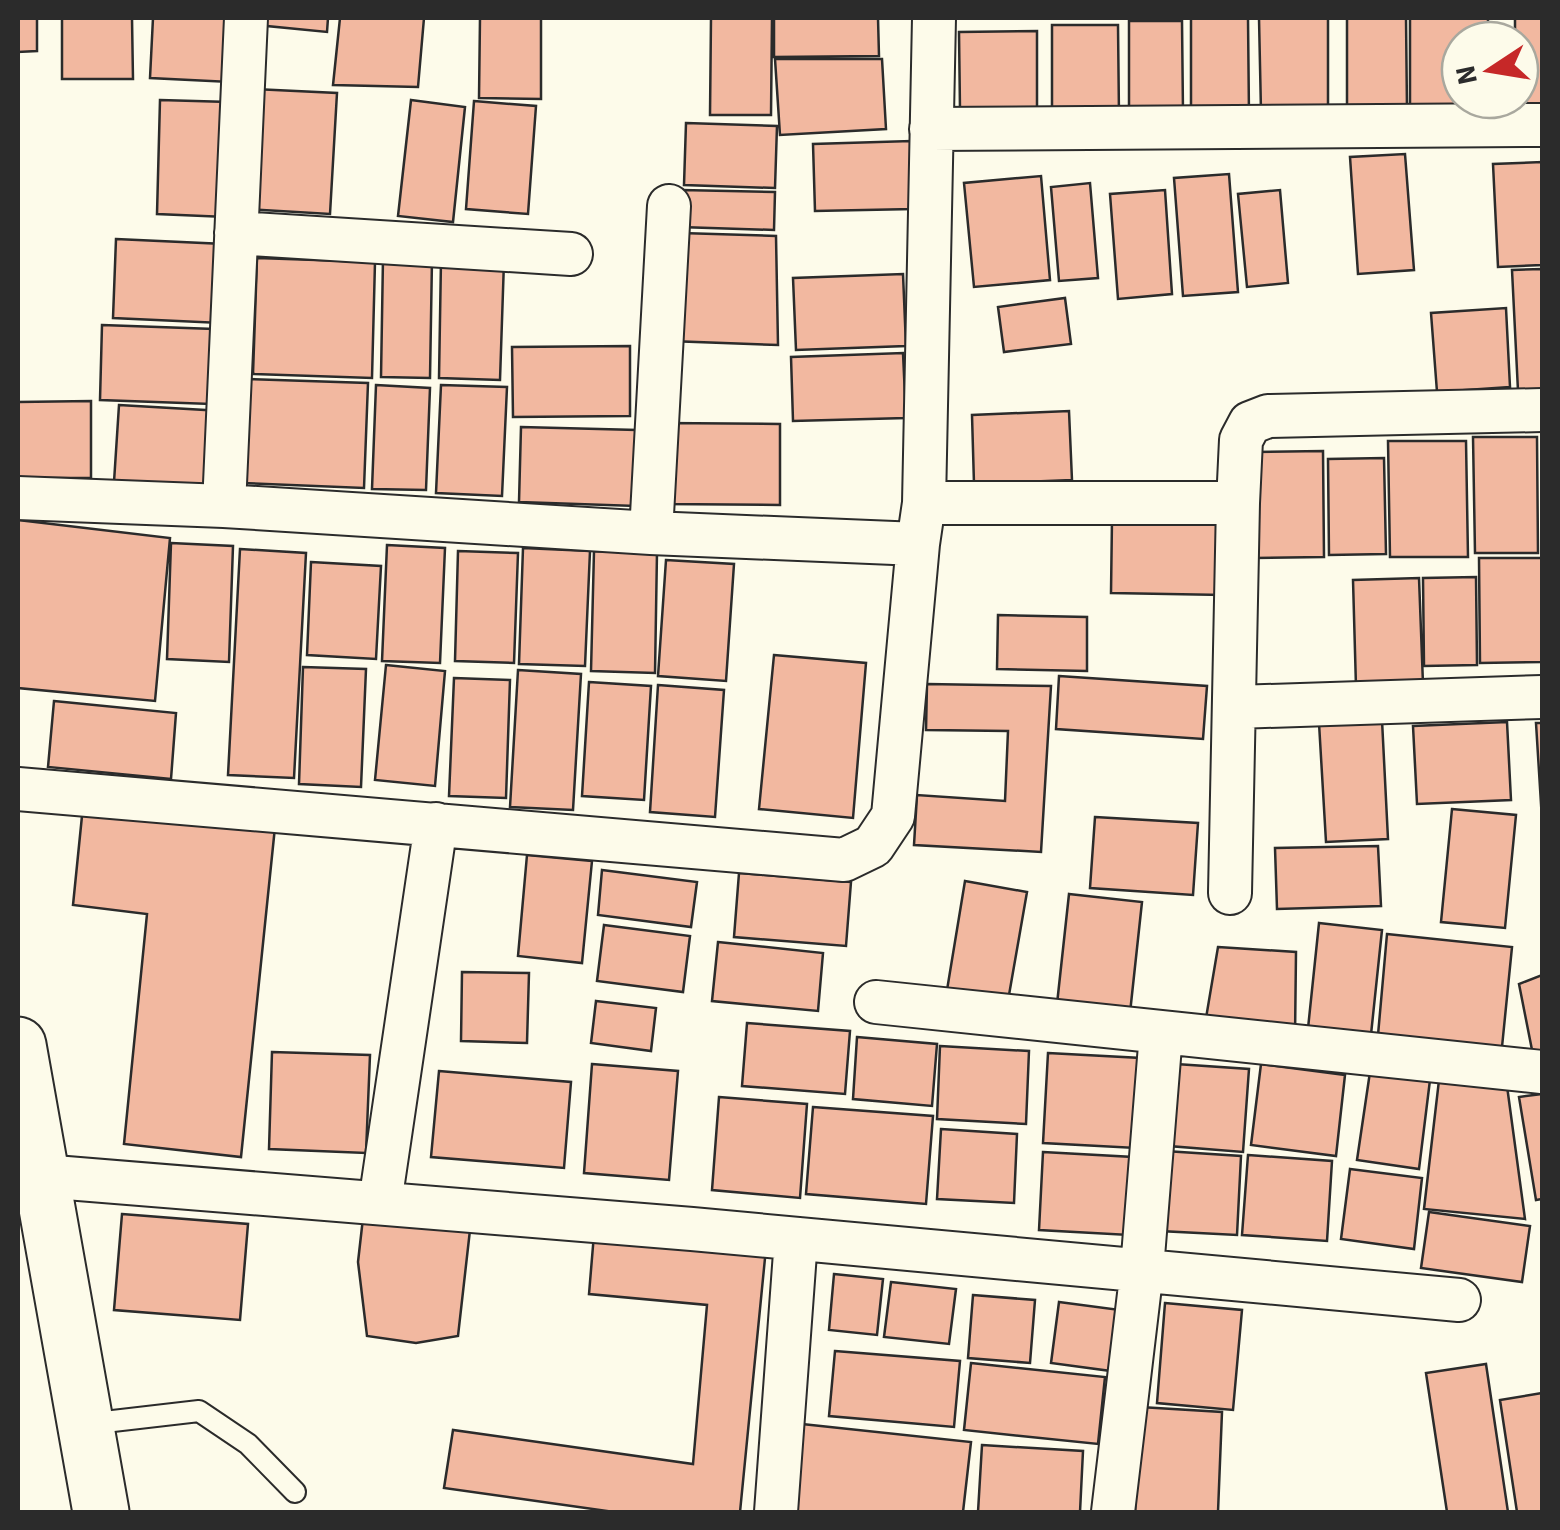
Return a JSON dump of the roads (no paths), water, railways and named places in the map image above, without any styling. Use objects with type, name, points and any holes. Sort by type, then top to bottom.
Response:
[{"type":"street","points":[[224,506],[246,18]]},
{"type":"street","points":[[18,789],[844,860],[873,846],[893,816],[921,524],[934,18]]},
{"type":"street","points":[[932,129],[1542,125]]},
{"type":"street","points":[[651,533],[670,206]]},
{"type":"street","points":[[236,233],[571,254]]},
{"type":"street","points":[[1230,893],[1238,503],[1241,440],[1250,423],[1268,416],[1542,410]]},
{"type":"street","points":[[18,498],[224,506],[651,533],[921,524],[1238,503]]},
{"type":"street","points":[[1236,708],[1542,697]]},
{"type":"street","points":[[380,1203],[436,824]]},
{"type":"street","points":[[876,1002],[1542,1072]]},
{"type":"street","points":[[1113,1512],[1142,1269],[1161,1034]]},
{"type":"street","points":[[18,1044],[101,1512]]},
{"type":"street","points":[[42,1176],[1142,1269],[1459,1300]]},
{"type":"street","points":[[776,1512],[796,1239]]},
{"type":"lane","points":[[85,1424],[199,1411],[248,1444],[295,1492]]}]
